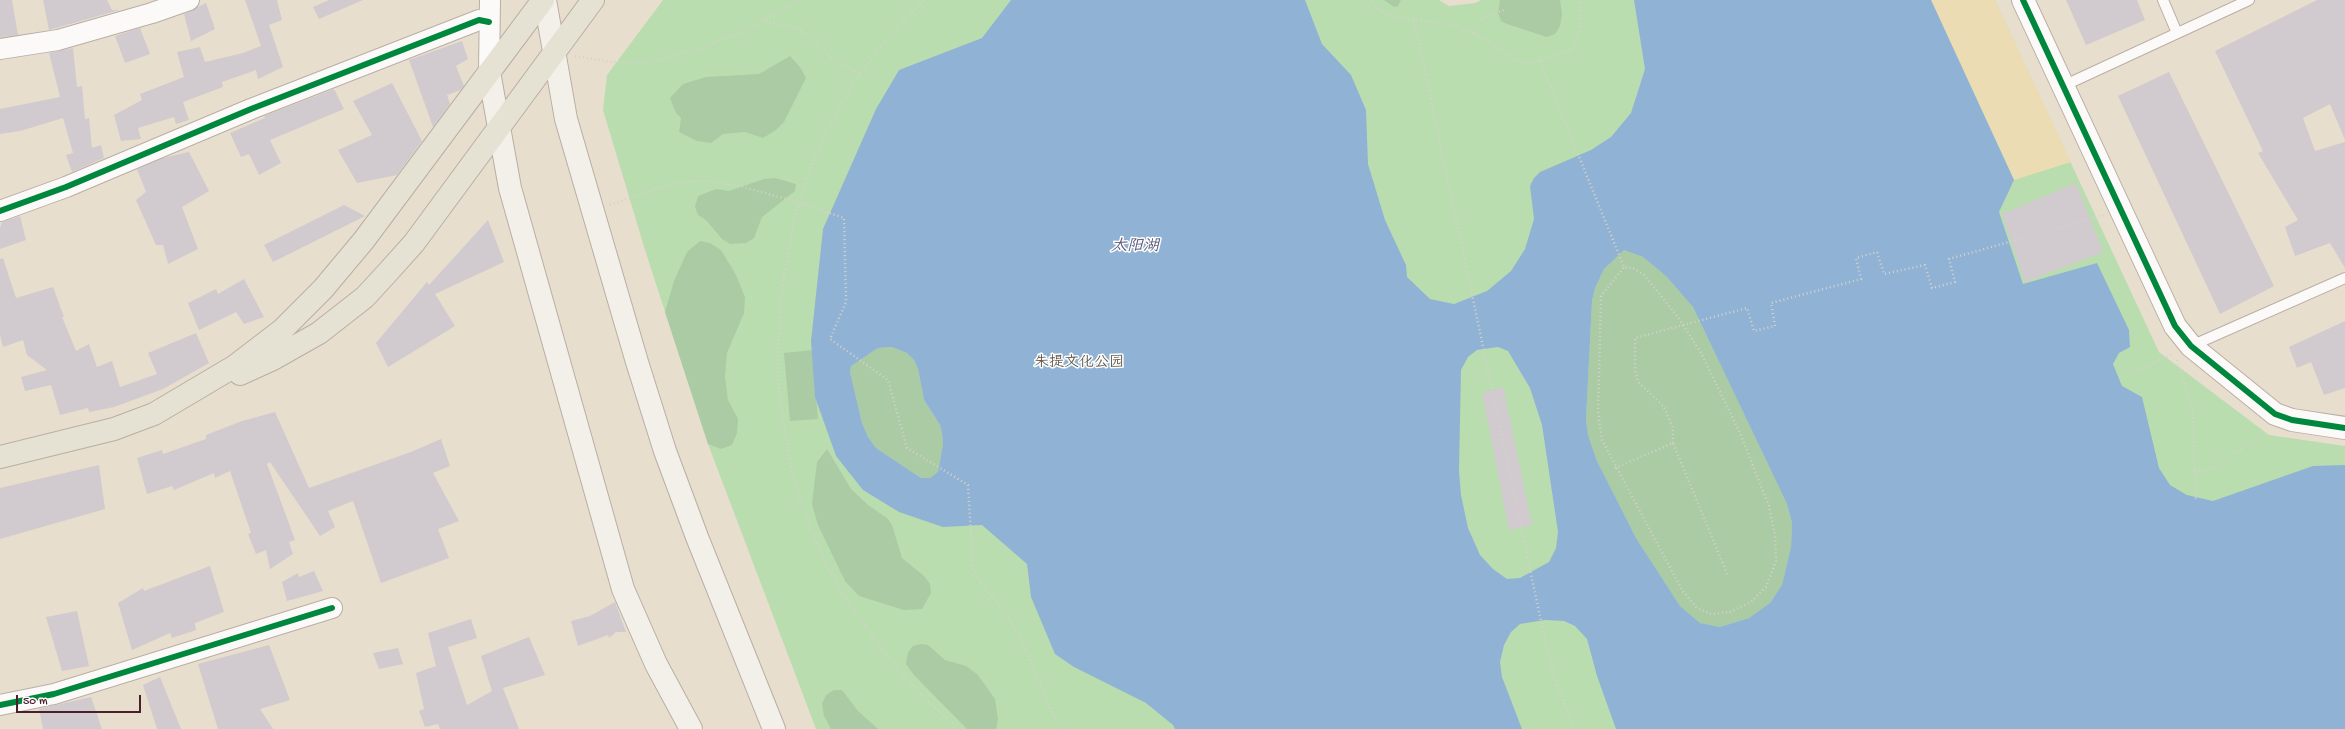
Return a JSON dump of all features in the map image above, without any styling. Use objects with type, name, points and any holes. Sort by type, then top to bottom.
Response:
[{"type":"highway","points":[[0,457],[114,429],[154,414],[252,355],[282,330],[323,289],[377,223],[544,0]]},
{"type":"highway","points":[[178,400],[296,347],[342,317],[388,272],[414,242],[593,0]]},
{"type":"main road","points":[[544,0],[566,119],[665,451],[697,537],[774,729]]},
{"type":"main road","points":[[489,72],[510,188],[623,589],[653,657],[691,729]]},
{"type":"street","points":[[0,49],[58,40],[152,13],[189,0]]},
{"type":"street","points":[[489,72],[488,22],[490,0]]},
{"type":"street","points":[[2023,0],[2176,326],[2191,346],[2275,414],[2285,418],[2345,428]]},
{"type":"street","points":[[0,211],[66,186],[273,100],[479,20],[488,22]]},
{"type":"street","points":[[0,706],[54,694],[332,608]]},
{"type":"lane","points":[[2163,0],[2177,33]]},
{"type":"lane","points":[[2063,86],[2249,0]]},
{"type":"lane","points":[[2191,346],[2345,278]]},
{"type":"path","points":[[554,52],[612,62],[646,63],[694,50],[740,33],[765,21],[801,0]]},
{"type":"path","points":[[924,0],[884,42],[860,74],[834,116],[821,142],[800,203],[782,286],[778,348],[779,395],[784,434],[800,503],[812,533],[832,574],[881,649],[918,691],[958,729]]},
{"type":"path","points":[[1371,0],[1373,4],[1386,14],[1414,20],[1454,25],[1472,32],[1510,57],[1530,64],[1573,49],[1579,36],[1580,0]]},
{"type":"path","points":[[1472,32],[1477,23],[1484,17],[1504,10]]},
{"type":"path","points":[[1414,20],[1548,655],[1573,729]]},
{"type":"path","points":[[765,21],[800,31],[834,60],[860,74]]},
{"type":"path","points":[[1540,61],[1624,268]]},
{"type":"path","points":[[593,210],[658,188],[684,182],[705,181],[736,186],[800,203],[844,218],[846,302],[830,339],[888,380],[907,448],[968,485],[973,569],[982,585],[1005,611],[1012,623],[1022,642],[1054,717],[1063,729]]},
{"type":"path","points":[[1728,576],[1673,443],[1673,428],[1664,407],[1638,382],[1635,370],[1635,338],[1682,324],[1747,308],[1754,331],[1775,326],[1770,303],[1861,279],[1856,258],[1877,252],[1884,274],[1925,265],[1932,288],[1954,282],[1949,259],[2121,210]]},
{"type":"path","points":[[1624,268],[1633,268],[1644,275],[1682,324],[1701,354],[1740,433],[1769,506],[1775,535],[1776,561],[1766,587],[1751,602],[1730,612],[1711,614],[1696,608],[1682,590],[1602,440],[1598,411],[1601,296],[1624,268]]},
{"type":"path","points":[[2134,372],[2175,354],[2188,393],[2193,416],[2196,501]]},
{"type":"path","points":[[2195,472],[2213,468],[2285,418]]},
{"type":"path","points":[[1616,468],[1673,443]]},
{"type":"green space","name":"太阳湖","points":[[663,0],[1439,0],[1449,6],[1475,3],[1481,0],[1995,0],[2159,352],[2269,435],[2345,446],[2345,729],[816,729],[708,444],[645,250],[603,110],[607,75]]},
{"type":"green space","points":[[1384,0],[1401,0],[1398,6],[1394,7]]},
{"type":"green space","points":[[1500,0],[1560,0],[1562,14],[1560,26],[1555,34],[1547,37],[1507,24],[1501,21],[1498,13]]},
{"type":"green space","points":[[790,56],[800,67],[806,78],[784,122],[776,130],[763,138],[745,132],[723,134],[711,143],[697,141],[679,132],[681,118],[676,113],[670,98],[683,84],[706,77],[759,74]]},
{"type":"green space","points":[[775,178],[796,184],[795,191],[762,217],[754,238],[746,243],[730,244],[722,239],[706,220],[698,215],[695,207],[698,196],[716,189],[729,191],[764,179]]},
{"type":"green space","points":[[700,241],[710,243],[721,250],[736,275],[745,297],[744,313],[727,353],[725,377],[728,400],[738,419],[737,433],[732,445],[721,449],[708,444],[665,312],[674,281],[687,252]]},
{"type":"green space","points":[[1624,250],[1643,257],[1666,276],[1693,307],[1787,504],[1792,523],[1791,547],[1782,585],[1770,603],[1749,618],[1720,627],[1700,623],[1680,606],[1636,538],[1597,461],[1588,435],[1586,420],[1592,301],[1595,288],[1604,269]]},
{"type":"green space","points":[[892,347],[907,353],[914,360],[918,369],[924,400],[940,425],[943,444],[938,472],[930,478],[921,478],[876,448],[868,437],[862,423],[850,372],[851,366],[878,348]]},
{"type":"green space","points":[[812,350],[818,419],[790,421],[784,353]]},
{"type":"green space","points":[[827,449],[851,489],[868,505],[887,518],[892,525],[902,558],[924,576],[930,584],[931,593],[922,609],[904,610],[859,596],[845,581],[818,525],[812,504],[817,462]]},
{"type":"green space","points":[[921,644],[928,645],[945,660],[966,666],[977,674],[995,699],[998,719],[996,729],[967,729],[914,675],[906,664],[908,652],[913,646]]},
{"type":"green space","points":[[834,690],[842,690],[858,711],[878,729],[831,729],[824,716],[822,704],[826,695]]},
{"type":"sand","points":[[1931,0],[1995,0],[2071,162],[2014,180]]},
{"type":"water","name":"太阳湖","points":[[1011,0],[1305,0],[1322,44],[1351,75],[1366,110],[1368,164],[1385,220],[1406,265],[1407,277],[1430,299],[1454,304],[1487,291],[1511,271],[1525,249],[1534,219],[1530,186],[1534,178],[1540,172],[1591,150],[1611,137],[1631,113],[1645,69],[1634,0],[1931,0],[2014,180],[1999,212],[2023,284],[2097,263],[2129,330],[2130,347],[2119,353],[2113,364],[2122,386],[2142,397],[2159,468],[2170,485],[2187,495],[2213,501],[2313,466],[2345,465],[2345,729],[1616,729],[1597,676],[1587,639],[1575,626],[1564,621],[1545,620],[1520,624],[1511,632],[1504,645],[1500,662],[1502,677],[1522,729],[1175,729],[1173,725],[1146,703],[1074,667],[1055,654],[1031,597],[1027,564],[982,525],[943,527],[899,512],[863,490],[836,456],[815,397],[811,341],[823,229],[876,109],[899,70],[982,38]],"holes":[[[1624,250],[1643,257],[1666,276],[1693,307],[1787,504],[1792,523],[1791,547],[1782,585],[1770,603],[1749,618],[1720,627],[1700,623],[1680,606],[1636,538],[1597,461],[1588,435],[1586,420],[1592,301],[1595,288],[1604,269]],[[892,347],[907,353],[914,360],[918,369],[924,400],[940,425],[943,444],[938,472],[930,478],[921,478],[876,448],[868,437],[862,423],[850,372],[851,366],[878,348]],[[1498,347],[1508,351],[1530,388],[1542,425],[1558,532],[1556,548],[1549,562],[1520,578],[1507,579],[1493,569],[1480,555],[1468,528],[1461,495],[1459,471],[1461,370],[1468,357],[1477,350]]]},
{"type":"building","points":[[0,0],[12,0],[18,35],[0,37]]},
{"type":"building","points":[[43,0],[107,0],[112,10],[119,10],[49,30]]},
{"type":"building","points":[[245,0],[277,0],[282,20],[269,25],[283,67],[258,79],[256,70],[222,82],[223,87],[183,102],[189,120],[176,124],[174,117],[138,128],[141,139],[121,141],[114,115],[142,100],[140,94],[184,77],[177,52],[200,47],[205,62],[243,53],[261,46]]},
{"type":"building","points":[[329,0],[363,0],[319,19],[313,7]]},
{"type":"building","points":[[2066,0],[2137,0],[2145,20],[2086,45]]},
{"type":"building","points":[[2317,0],[2345,0],[2345,140],[2330,104],[2303,118],[2315,151],[2345,142],[2345,268],[2330,243],[2295,256],[2285,227],[2298,220],[2258,153],[2263,151],[2215,51]]},
{"type":"building","points":[[206,3],[215,29],[191,41],[184,14]]},
{"type":"building","points":[[140,28],[150,54],[125,63],[115,36]]},
{"type":"building","points":[[462,41],[468,59],[456,66],[464,86],[461,90],[447,95],[450,104],[433,127],[409,60]]},
{"type":"building","points":[[73,48],[77,87],[82,86],[85,119],[89,118],[92,148],[101,145],[104,158],[72,172],[66,155],[73,153],[63,118],[20,131],[0,134],[0,109],[60,97],[49,53]]},
{"type":"building","points":[[2169,72],[2274,286],[2220,314],[2118,96]]},
{"type":"building","points":[[392,83],[422,141],[397,175],[357,183],[338,150],[372,135],[353,101]]},
{"type":"building","points":[[334,89],[344,109],[270,140],[281,163],[259,175],[249,154],[241,157],[230,133],[265,118],[264,116]]},
{"type":"building","points":[[189,152],[209,191],[182,207],[198,249],[168,264],[163,245],[156,245],[136,200],[146,192],[137,169],[163,158]]},
{"type":"building","points":[[2076,183],[2103,252],[2025,282],[2002,214]]},
{"type":"building","points":[[344,205],[365,216],[273,262],[264,245]]},
{"type":"building","points":[[20,216],[26,240],[0,249],[0,228],[2,222]]},
{"type":"building","points":[[488,220],[504,262],[435,294],[455,326],[388,367],[376,343],[427,282],[429,285]]},
{"type":"building","points":[[3,258],[16,298],[53,287],[64,317],[62,317],[76,351],[89,344],[97,367],[112,361],[120,387],[157,374],[148,353],[196,333],[209,363],[163,389],[114,407],[89,412],[88,408],[60,415],[51,385],[25,391],[21,377],[47,370],[27,355],[23,340],[3,347],[0,335],[0,259]]},
{"type":"building","points":[[244,279],[264,317],[244,324],[236,312],[199,330],[188,303],[216,289],[218,294]]},
{"type":"building","points":[[2345,321],[2345,388],[2324,395],[2311,362],[2297,368],[2289,347]]},
{"type":"building","points":[[1503,387],[1532,525],[1509,530],[1482,393]]},
{"type":"building","points":[[275,412],[309,488],[411,452],[441,439],[450,466],[433,473],[459,521],[438,529],[449,558],[381,583],[353,501],[328,511],[335,527],[320,536],[270,462],[267,464],[295,540],[289,542],[293,554],[270,569],[266,550],[256,554],[248,534],[251,533],[230,471],[215,478],[214,473],[174,490],[172,486],[147,494],[137,458],[162,450],[163,454],[206,439],[206,435],[242,421]]},
{"type":"building","points":[[99,465],[105,509],[0,539],[0,488]]},
{"type":"building","points":[[210,566],[224,612],[195,623],[196,630],[172,638],[170,633],[132,650],[118,603],[143,588],[144,591]]},
{"type":"building","points":[[314,571],[323,591],[287,601],[282,582],[298,573],[299,577]]},
{"type":"building","points":[[615,602],[626,632],[616,632],[609,638],[608,635],[578,646],[571,621],[590,616]]},
{"type":"building","points":[[77,611],[89,666],[62,671],[46,617]]},
{"type":"building","points":[[471,619],[477,638],[448,647],[467,705],[492,691],[481,656],[529,637],[545,675],[503,688],[519,729],[440,729],[438,724],[425,727],[419,711],[424,709],[416,673],[436,666],[428,633]]},
{"type":"building","points":[[269,645],[290,700],[260,709],[273,729],[218,729],[198,664]]},
{"type":"building","points":[[398,648],[403,664],[379,669],[373,653]]},
{"type":"building","points":[[160,677],[181,729],[157,729],[143,685]]},
{"type":"building","points":[[91,697],[102,729],[43,729],[39,709]]},
{"type":"cycle path","points":[[2023,0],[2175,326],[2191,346],[2275,414],[2292,420],[2345,428]]},
{"type":"cycle path","points":[[0,211],[66,187],[251,109],[479,20],[489,22]]},
{"type":"cycle path","points":[[0,705],[54,694],[332,608]]},
{"type":"park label","name":"朱提文化公园","points":[[1079,364]]}]
